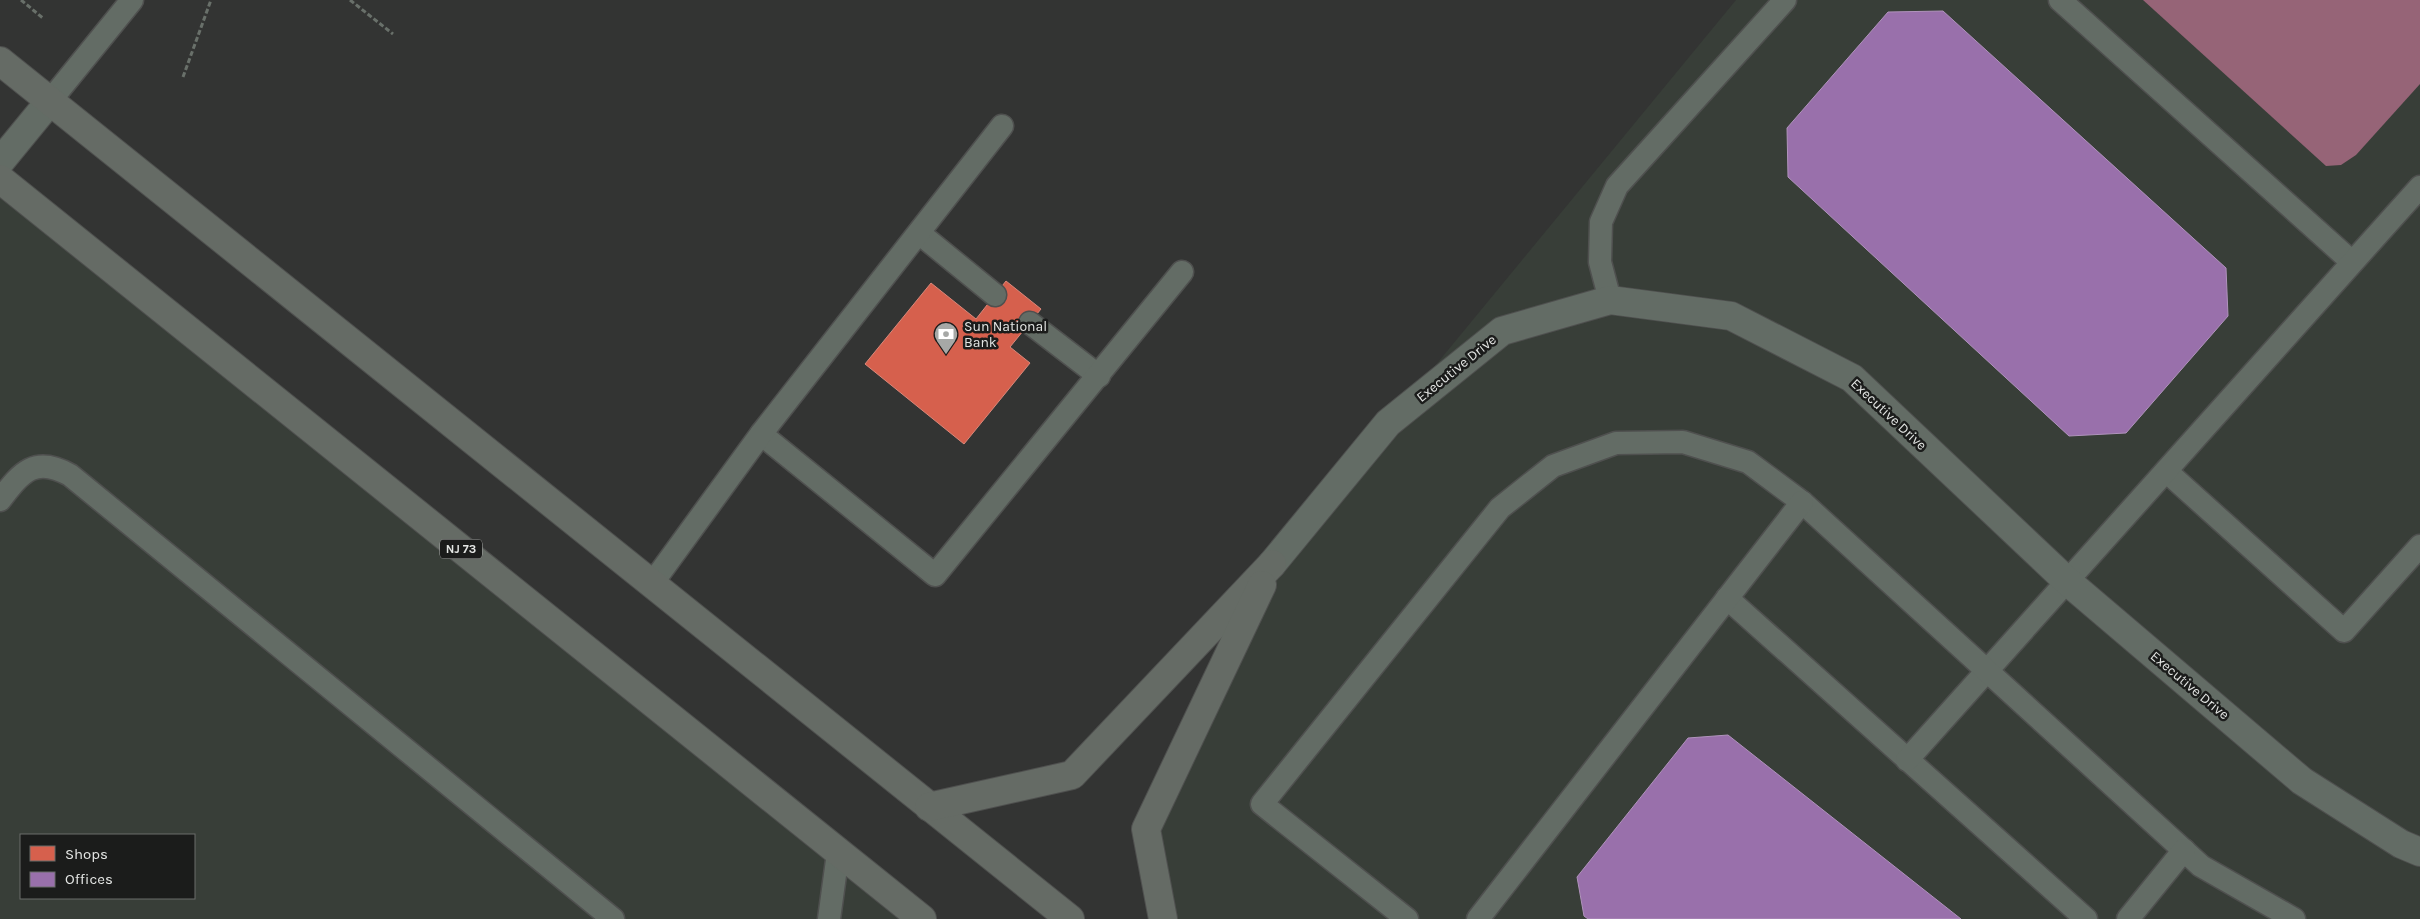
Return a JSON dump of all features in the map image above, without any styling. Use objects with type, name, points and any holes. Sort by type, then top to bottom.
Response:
[{"type":"highway","points":[[0,61],[1070,919]]},
{"type":"highway","name":"NJ 73","points":[[0,179],[922,919]]},
{"type":"highway","points":[[929,807],[1072,775],[1272,564]]},
{"type":"highway","points":[[1163,919],[1146,829],[1272,564]]},
{"type":"street","points":[[0,162],[50,101]]},
{"type":"street","name":"Executive Drive","points":[[1272,564],[1388,422],[1502,331],[1610,300],[1731,316],[1852,378],[2067,581],[2302,781],[2401,844],[2420,852]]},
{"type":"lane","points":[[50,101],[132,0]]},
{"type":"lane","points":[[1610,300],[1600,262],[1602,222],[1617,186],[1785,0]]},
{"type":"lane","points":[[2060,0],[2352,262]]},
{"type":"lane","points":[[652,585],[761,434],[1002,126]]},
{"type":"lane","points":[[1907,760],[2420,186]]},
{"type":"lane","points":[[919,233],[995,295]]},
{"type":"lane","points":[[761,434],[935,575],[1182,272]]},
{"type":"lane","points":[[1030,323],[1098,376]]},
{"type":"lane","points":[[1406,919],[1262,804],[1500,508],[1553,466],[1616,443],[1683,442],[1748,462],[1802,502],[2201,866],[2294,919]]},
{"type":"lane","points":[[0,500],[18,477],[30,469],[44,466],[58,468],[70,475],[613,919]]},
{"type":"lane","points":[[2166,470],[2344,631],[2420,546]]},
{"type":"lane","points":[[1478,919],[1802,502]]},
{"type":"lane","points":[[1728,598],[2086,919]]},
{"type":"lane","points":[[2128,919],[2184,850]]},
{"type":"lane","points":[[829,919],[838,853]]},
{"type":"path","points":[[21,0],[44,19]]},
{"type":"path","points":[[183,77],[211,0]]},
{"type":"path","points":[[350,0],[393,34]]},
{"type":"shaded area","points":[[1736,0],[2420,0],[2420,919],[1163,919],[1146,829],[1272,564]]},
{"type":"shaded area","points":[[2143,0],[2420,0],[2420,84],[2356,155],[2341,165],[2326,166]]},
{"type":"shaded area","points":[[0,179],[922,919],[0,919]]},
{"type":"building: Shops","name":"Sun National Bank","points":[[1006,281],[1041,309],[1010,347],[1030,363],[964,444],[865,364],[931,283],[976,319]]},
{"type":"building: Offices","points":[[1943,11],[2226,268],[2228,316],[2126,433],[2069,436],[1788,177],[1787,128],[1888,12]]},
{"type":"building: Offices","points":[[1728,735],[1961,919],[1588,919],[1584,916],[1577,877],[1688,738]]},
{"type":"place","name":"Sun National Bank","points":[[946,355]]}]
